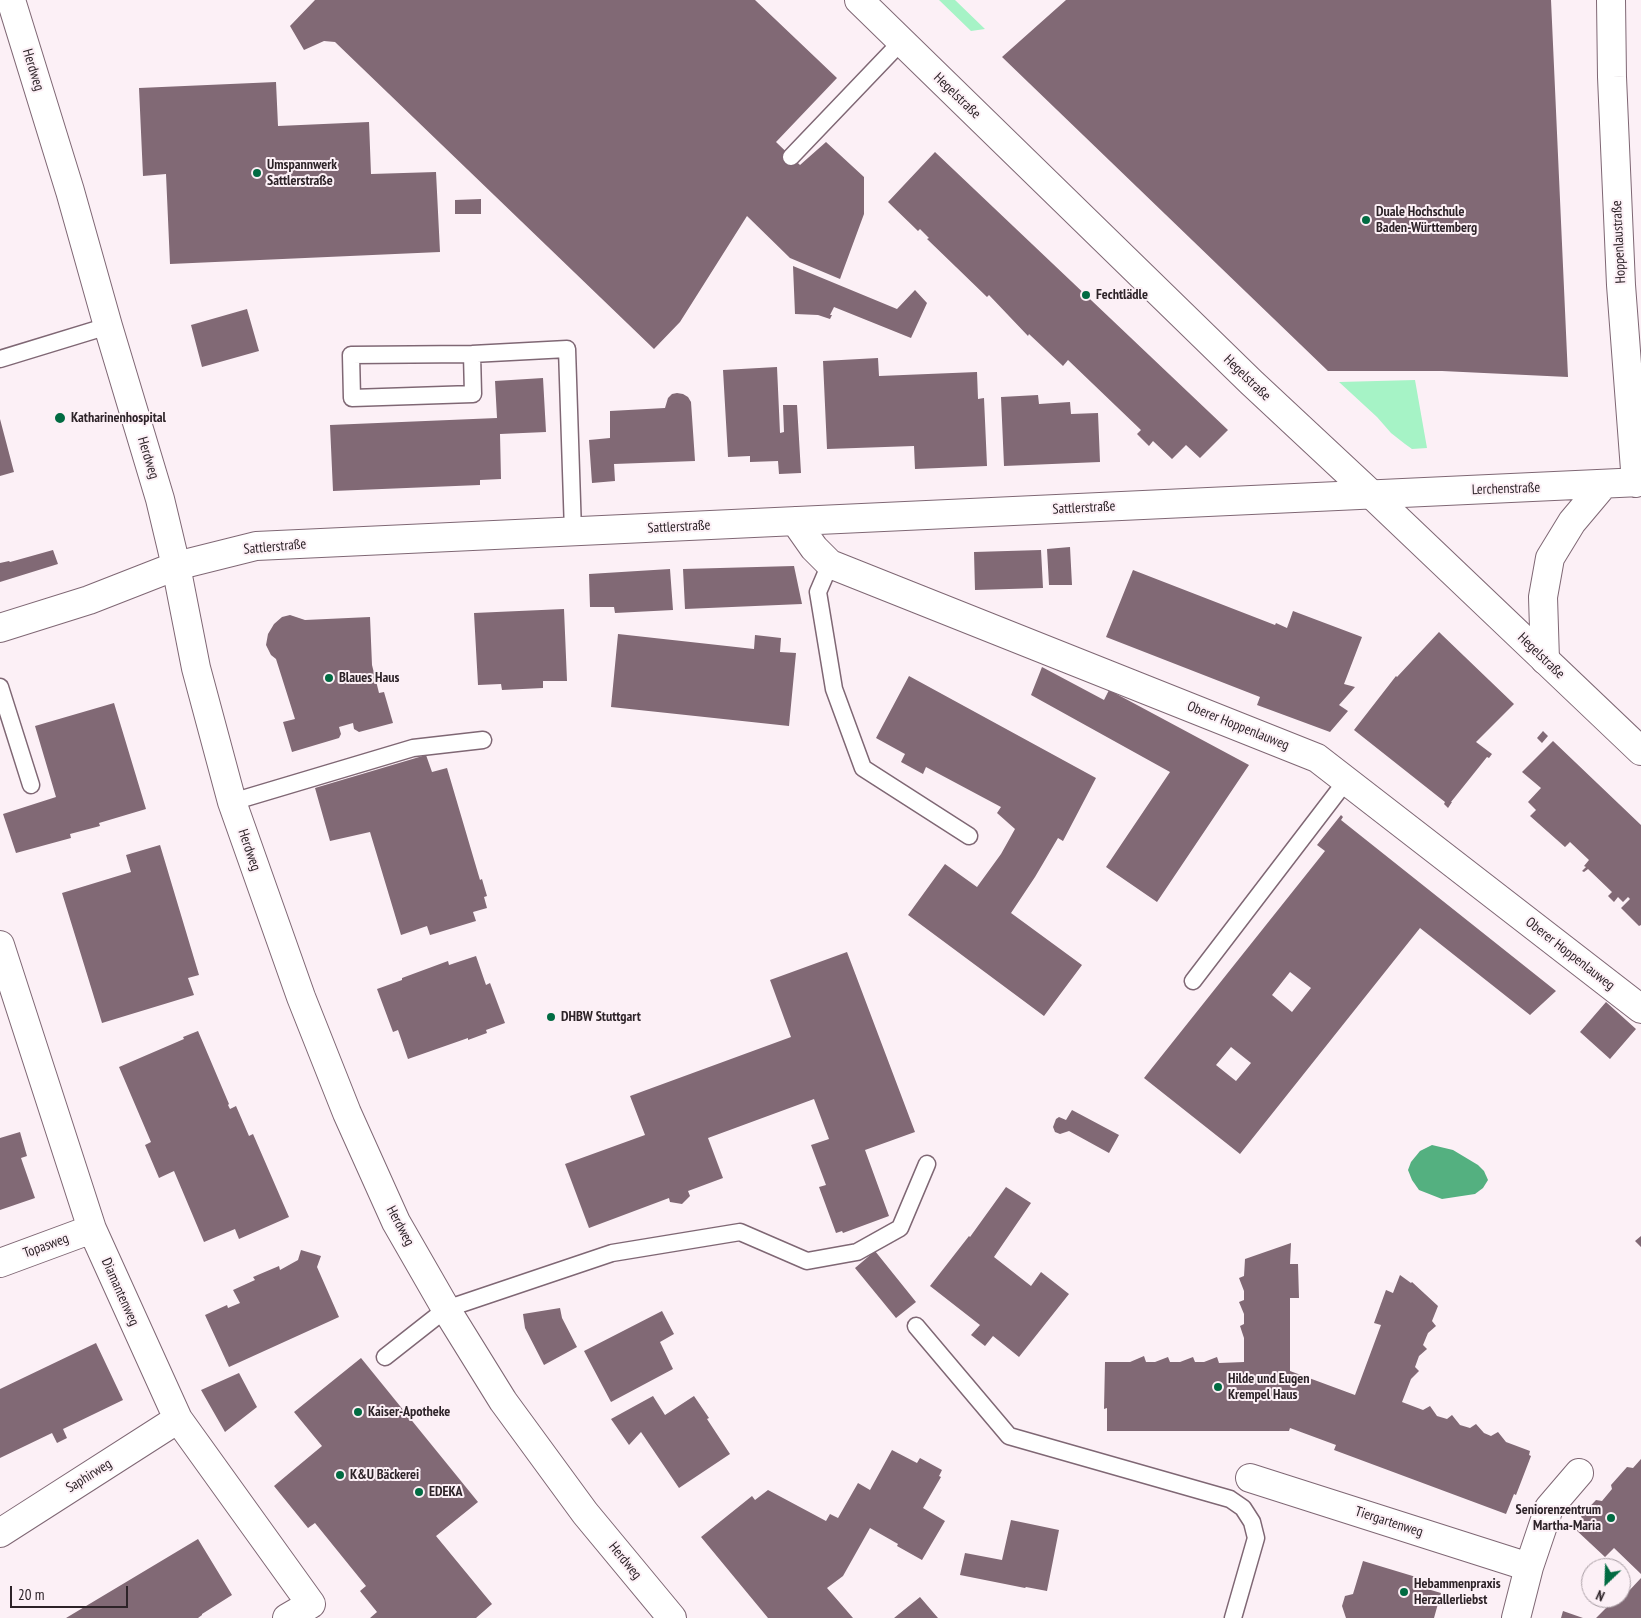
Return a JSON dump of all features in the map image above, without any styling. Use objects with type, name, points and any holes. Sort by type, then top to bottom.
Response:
[{"type":"street","name":"Herdweg","points":[[11,0],[70,191],[160,499],[176,566],[196,668],[232,802],[301,997],[347,1113],[396,1222],[446,1309],[508,1408],[585,1512],[672,1618]]},
{"type":"street","name":"Hegelstraße","points":[[859,0],[1250,382],[1372,494],[1641,751]]},
{"type":"street","name":"Hoppenlaustraße","points":[[1611,0],[1612,78],[1621,285],[1639,483]]},
{"type":"street","name":"Lerchenstraße","points":[[1372,494],[1639,483]]},
{"type":"street","points":[[1545,660],[1544,597],[1550,558],[1572,522],[1604,484]]},
{"type":"street","name":"Sattlerstraße","points":[[0,628],[89,600],[176,566],[256,546],[868,519],[1372,494]]},
{"type":"street","name":"Oberer Hoppenlauweg","points":[[795,521],[814,548],[830,564],[1317,758],[1634,1003]]},
{"type":"street","name":"Diamantenweg","points":[[0,945],[92,1229],[178,1419],[311,1604],[287,1618]]},
{"type":"street","name":"Topasweg","points":[[0,1263],[92,1229]]},
{"type":"street","name":"Saphirweg","points":[[0,1532],[178,1419]]},
{"type":"street","points":[[1516,1618],[1529,1567],[1549,1508],[1579,1473]]},
{"type":"street","name":"Tiergartenweg","points":[[1250,1478],[1529,1567]]},
{"type":"lane","points":[[791,157],[901,42]]},
{"type":"lane","points":[[0,359],[74,338],[108,326]]},
{"type":"lane","points":[[472,354],[473,394],[352,398],[351,355],[472,354],[567,349],[573,532]]},
{"type":"lane","points":[[830,564],[818,592],[834,689],[863,768],[969,836]]},
{"type":"lane","points":[[0,687],[30,785]]},
{"type":"lane","points":[[232,802],[413,748],[483,740]]},
{"type":"lane","points":[[1193,981],[1346,781]]},
{"type":"lane","points":[[385,1357],[446,1309],[612,1253],[740,1232],[807,1261],[857,1252],[900,1228],[927,1164]]},
{"type":"lane","points":[[916,1326],[1009,1436],[1230,1499],[1243,1508],[1252,1522],[1256,1538],[1233,1618]]},
{"type":"shaded area","points":[[939,0],[955,0],[985,29],[971,31]]},
{"type":"shaded area","points":[[1415,380],[1427,448],[1412,449],[1405,444],[1391,433],[1377,417],[1339,382]]},
{"type":"shaded area","points":[[1432,1145],[1453,1150],[1478,1165],[1484,1171],[1488,1180],[1483,1188],[1475,1194],[1442,1199],[1419,1190],[1408,1170],[1411,1162],[1420,1151]]},
{"type":"building","points":[[315,0],[755,0],[837,78],[776,142],[800,165],[826,142],[864,177],[864,214],[840,279],[790,258],[747,216],[680,322],[654,349],[335,42],[324,41],[304,50],[290,26]]},
{"type":"building","name":"Duale Hochschule Baden-Württemberg","points":[[1066,0],[1551,0],[1568,377],[1442,371],[1328,371],[1002,57]]},
{"type":"building","name":"Umspannwerk Sattlerstraße","points":[[276,82],[278,126],[369,122],[371,174],[436,172],[440,252],[170,264],[166,174],[143,176],[139,88]]},
{"type":"building","points":[[935,152],[1228,430],[1200,458],[1186,445],[1172,459],[1153,441],[1149,446],[1137,434],[1141,430],[1068,360],[1063,366],[1029,334],[1028,336],[989,295],[987,297],[927,239],[929,238],[920,229],[918,231],[888,202]]},
{"type":"building","points":[[481,199],[481,214],[455,214],[455,200]]},
{"type":"building","points":[[793,266],[897,309],[915,290],[927,303],[911,338],[834,307],[830,319],[818,315],[795,314]]},
{"type":"building","points":[[247,309],[259,351],[202,367],[191,325]]},
{"type":"building","points":[[878,358],[879,376],[977,372],[978,399],[984,398],[987,466],[915,469],[914,446],[827,449],[823,361]]},
{"type":"building","points":[[777,367],[780,433],[784,432],[783,405],[797,405],[801,473],[779,474],[778,461],[750,462],[750,456],[728,457],[723,370]]},
{"type":"building","points":[[543,378],[546,432],[500,434],[501,479],[480,480],[480,485],[333,491],[330,425],[497,418],[495,381]]},
{"type":"building","points":[[677,393],[688,397],[691,402],[695,461],[614,464],[615,481],[592,483],[589,440],[610,438],[610,411],[665,408],[668,398],[672,394]]},
{"type":"building","points":[[1038,395],[1039,404],[1070,402],[1071,414],[1098,413],[1100,462],[1004,466],[1001,397]]},
{"type":"building","points":[[0,419],[14,472],[0,476]]},
{"type":"building","points":[[1070,547],[1072,585],[1049,585],[1047,549]]},
{"type":"building","points":[[53,550],[58,564],[0,582],[0,563]]},
{"type":"building","points":[[1041,550],[1043,588],[975,590],[974,552]]},
{"type":"building","points":[[794,566],[802,604],[685,609],[683,569]]},
{"type":"building","points":[[670,569],[673,610],[615,613],[614,607],[590,607],[589,574]]},
{"type":"building","points":[[1133,570],[1275,625],[1276,623],[1287,628],[1293,611],[1362,637],[1344,684],[1355,687],[1339,705],[1348,711],[1330,732],[1257,705],[1260,697],[1106,637]]},
{"type":"building","points":[[564,609],[567,681],[543,681],[543,688],[502,690],[501,684],[478,685],[474,613]]},
{"type":"building","name":"Blaues Haus","points":[[290,615],[305,620],[370,617],[372,665],[379,693],[384,692],[393,723],[359,732],[354,729],[353,723],[339,727],[341,734],[339,738],[292,752],[283,722],[295,719],[276,659],[271,655],[266,645],[268,634],[274,624],[282,617]]},
{"type":"building","points":[[1439,632],[1514,704],[1476,742],[1492,754],[1489,758],[1487,757],[1448,808],[1444,804],[1445,802],[1354,730],[1396,676]]},
{"type":"building","points":[[618,634],[754,649],[755,635],[781,638],[780,652],[796,653],[789,726],[611,707]]},
{"type":"building","points":[[1042,667],[1104,700],[1109,690],[1249,765],[1157,902],[1106,867],[1170,772],[1031,695]]},
{"type":"building","points":[[909,676],[1096,778],[1063,841],[1058,838],[1011,913],[1082,965],[1044,1016],[908,915],[945,864],[977,887],[1001,854],[1015,829],[997,813],[1001,807],[926,767],[923,774],[901,762],[905,754],[876,738]]},
{"type":"building","points":[[114,703],[146,809],[99,823],[100,826],[70,834],[71,838],[16,853],[3,814],[56,797],[35,726]]},
{"type":"building","points":[[1543,731],[1548,736],[1542,743],[1537,738]]},
{"type":"building","points":[[1553,741],[1641,825],[1641,925],[1639,926],[1621,908],[1630,899],[1628,897],[1623,902],[1618,897],[1614,902],[1608,896],[1612,892],[1588,869],[1584,872],[1582,871],[1589,860],[1570,842],[1565,847],[1530,816],[1536,810],[1528,802],[1541,788],[1522,772]]},
{"type":"building","points":[[426,755],[432,772],[447,768],[480,880],[482,879],[487,896],[484,897],[487,908],[473,912],[476,921],[430,935],[427,926],[401,935],[370,832],[330,841],[315,788]]},
{"type":"building","points":[[1341,815],[1343,817],[1341,820],[1556,991],[1530,1015],[1420,928],[1240,1154],[1144,1078],[1325,851],[1317,845]],"holes":[[[1290,972],[1311,988],[1292,1012],[1272,995]],[[1231,1047],[1251,1063],[1236,1081],[1216,1065]]]},
{"type":"building","points":[[160,845],[199,975],[188,978],[194,995],[102,1023],[62,893],[131,872],[126,855]]},
{"type":"building","points":[[847,952],[915,1132],[865,1150],[889,1216],[843,1233],[842,1231],[836,1233],[819,1187],[826,1185],[811,1145],[829,1139],[814,1099],[708,1138],[723,1178],[688,1191],[690,1196],[682,1204],[670,1202],[669,1198],[589,1228],[565,1164],[645,1135],[630,1096],[791,1037],[770,980]]},
{"type":"building","points":[[476,956],[486,985],[490,983],[505,1023],[486,1030],[487,1033],[408,1059],[398,1030],[393,1032],[377,989],[448,961],[449,965]]},
{"type":"building","points":[[1606,1002],[1636,1029],[1610,1059],[1580,1032]]},
{"type":"building","points":[[198,1031],[228,1105],[230,1109],[236,1106],[249,1136],[253,1134],[289,1217],[239,1239],[235,1229],[204,1242],[174,1171],[159,1178],[145,1145],[151,1142],[119,1067]]},
{"type":"building","points":[[1072,1110],[1119,1135],[1109,1153],[1069,1131],[1060,1134],[1055,1132],[1053,1127],[1056,1119],[1059,1117],[1066,1120]]},
{"type":"building","points":[[20,1132],[27,1156],[21,1158],[35,1198],[0,1210],[0,1138]]},
{"type":"building","points":[[1006,1187],[1031,1203],[994,1257],[1031,1286],[1041,1272],[1069,1294],[1019,1357],[993,1336],[985,1346],[971,1335],[980,1325],[930,1286],[970,1237]]},
{"type":"building","points":[[1641,1236],[1641,1247],[1635,1241]]},
{"type":"building","name":"Hilde und Eugen Krempel Haus","points":[[1291,1243],[1290,1264],[1298,1264],[1299,1298],[1290,1298],[1290,1371],[1355,1395],[1381,1325],[1374,1323],[1386,1290],[1393,1293],[1400,1275],[1412,1282],[1438,1306],[1432,1321],[1436,1326],[1428,1333],[1423,1345],[1427,1349],[1419,1356],[1415,1367],[1419,1371],[1411,1379],[1402,1402],[1423,1410],[1430,1406],[1437,1416],[1447,1419],[1452,1415],[1460,1425],[1470,1428],[1476,1424],[1484,1433],[1491,1436],[1498,1432],[1506,1442],[1530,1451],[1529,1455],[1531,1456],[1516,1495],[1514,1494],[1506,1514],[1334,1450],[1336,1445],[1290,1428],[1289,1431],[1107,1431],[1107,1408],[1104,1409],[1105,1362],[1130,1362],[1144,1356],[1146,1362],[1155,1362],[1168,1357],[1170,1362],[1180,1362],[1193,1357],[1195,1362],[1204,1362],[1217,1357],[1219,1363],[1244,1362],[1244,1338],[1240,1326],[1244,1324],[1244,1314],[1239,1302],[1244,1300],[1244,1291],[1239,1278],[1244,1276],[1245,1259]]},
{"type":"building","points":[[301,1250],[321,1256],[317,1267],[339,1317],[229,1367],[205,1315],[227,1305],[228,1308],[240,1303],[233,1290],[255,1280],[253,1277],[279,1266],[280,1270],[298,1260]]},
{"type":"building","points":[[875,1251],[916,1302],[896,1318],[855,1268]]},
{"type":"building","points":[[560,1308],[562,1318],[577,1347],[544,1365],[525,1328],[523,1314]]},
{"type":"building","points":[[662,1311],[674,1334],[660,1342],[673,1369],[611,1402],[584,1351]]},
{"type":"building","points":[[96,1343],[123,1400],[63,1429],[67,1438],[57,1443],[52,1433],[0,1458],[0,1389]]},
{"type":"building","points":[[361,1358],[478,1502],[436,1536],[492,1604],[476,1618],[370,1618],[377,1612],[360,1591],[366,1586],[315,1523],[308,1528],[274,1486],[322,1446],[294,1412]]},
{"type":"building","points":[[239,1373],[257,1407],[225,1432],[201,1390]]},
{"type":"building","points":[[653,1396],[665,1415],[694,1396],[730,1454],[679,1488],[641,1432],[629,1445],[611,1419]]},
{"type":"building","points":[[892,1450],[917,1463],[920,1458],[942,1470],[939,1476],[941,1477],[923,1508],[945,1521],[922,1560],[870,1528],[843,1576],[827,1588],[853,1618],[768,1618],[701,1537],[752,1496],[755,1500],[768,1490],[826,1521],[830,1514],[838,1518],[858,1483],[870,1490]]},
{"type":"building","name":"Seniorenzentrum Martha-Maria","points":[[1641,1459],[1641,1574],[1631,1564],[1631,1558],[1624,1558],[1614,1548],[1605,1557],[1575,1529],[1583,1521],[1581,1516],[1596,1500],[1602,1501],[1612,1489],[1611,1485],[1627,1467],[1633,1468]]},
{"type":"building","points":[[1011,1520],[1059,1530],[1047,1591],[960,1575],[965,1553],[1002,1560]]},
{"type":"building","points":[[198,1539],[232,1595],[198,1618],[66,1618]]},
{"type":"building","points":[[1363,1561],[1416,1577],[1414,1585],[1441,1593],[1434,1618],[1346,1618],[1342,1606],[1345,1596],[1353,1594]]},
{"type":"building","points":[[1641,1578],[1641,1618],[1596,1618],[1606,1608],[1631,1608],[1631,1589]]},
{"type":"building","points":[[920,1597],[938,1618],[894,1618]]},
{"type":"building","points":[[1563,1611],[1583,1618],[1561,1618]]},
{"type":"place","name":"Umspannwerk Sattlerstraße","points":[[257,173]]},
{"type":"place","name":"Duale Hochschule Baden-Württemberg","points":[[1366,220]]},
{"type":"place","name":"Fechtlädle","points":[[1086,295]]},
{"type":"place","name":"Katharinenhospital","points":[[60,418]]},
{"type":"place","name":"Blaues Haus","points":[[329,678]]},
{"type":"place","name":"DHBW Stuttgart","points":[[551,1017]]},
{"type":"place","name":"Hilde und Eugen Krempel Haus","points":[[1218,1387]]},
{"type":"place","name":"Kaiser-Apotheke","points":[[358,1412]]},
{"type":"place","name":"K&U Bäckerei","points":[[340,1475]]},
{"type":"place","name":"EDEKA","points":[[419,1492]]},
{"type":"place","name":"Seniorenzentrum Martha-Maria","points":[[1611,1518]]},
{"type":"place","name":"Hebammenpraxis Herzallerliebst","points":[[1404,1592]]}]
